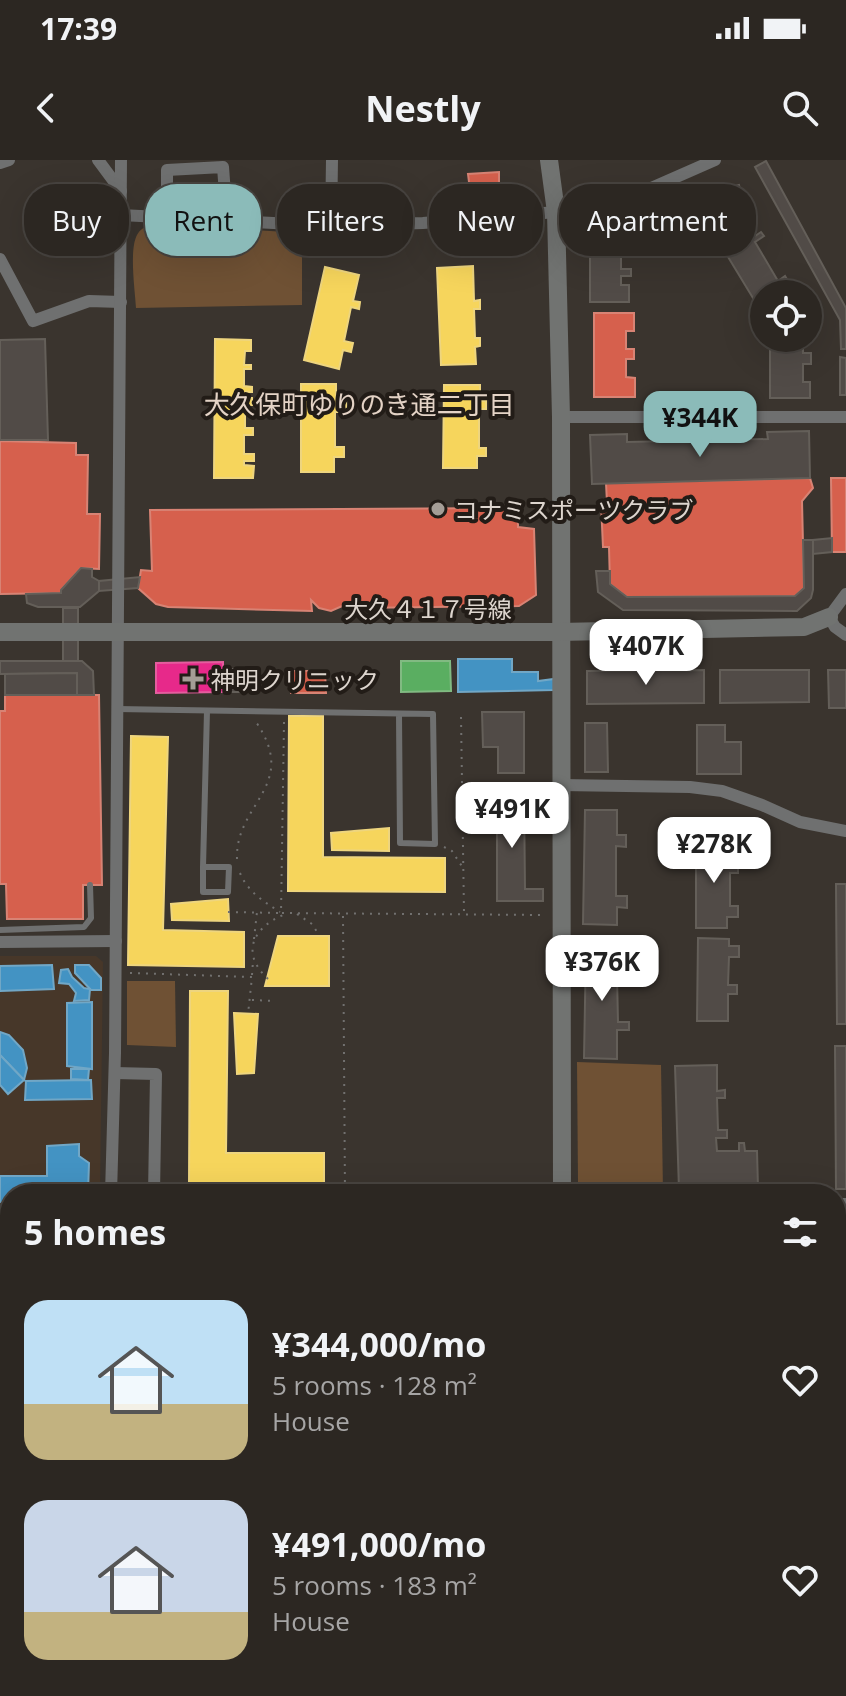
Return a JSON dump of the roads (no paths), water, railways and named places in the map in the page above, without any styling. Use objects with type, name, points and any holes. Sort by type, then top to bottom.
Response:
[{"type":"street","points":[[0,163],[9,160]]},
{"type":"street","points":[[98,160],[116,184]]},
{"type":"street","points":[[121,160],[121,184]]},
{"type":"street","points":[[332,160],[332,184]]},
{"type":"street","points":[[549,160],[556,212],[561,417],[562,1184]]},
{"type":"street","points":[[413,223],[556,212],[649,189],[715,160]]},
{"type":"street","points":[[167,184],[167,170],[223,167],[224,184]]},
{"type":"street","points":[[111,1184],[115,1073],[121,256]]},
{"type":"street","points":[[0,259],[33,321],[89,301],[121,302]]},
{"type":"street","points":[[561,417],[846,417]]},
{"type":"street","points":[[846,594],[829,617],[835,627],[846,635]]},
{"type":"street","name":"大久４１７号線","points":[[0,632],[559,632],[804,627],[829,617]]},
{"type":"street","points":[[561,785],[690,787],[722,791],[800,822],[846,831]]},
{"type":"street","points":[[1,934],[116,941]]},
{"type":"street","points":[[115,1073],[156,1074],[154,1184]]},
{"type":"lane","points":[[117,709],[433,714],[435,844],[400,843],[399,714]]},
{"type":"lane","points":[[203,867],[229,867],[228,892],[203,892],[203,867],[207,711]]},
{"type":"lane","points":[[1,934],[84,927],[91,918],[90,885]]},
{"type":"place","name":"コナミスポーツクラブ","points":[[438,509]]},
{"type":"place","name":"神明クリニック","points":[[193,679]]},
{"type":"district","name":"大久保町ゆりのき通二丁目","points":[[359,404]]}]
